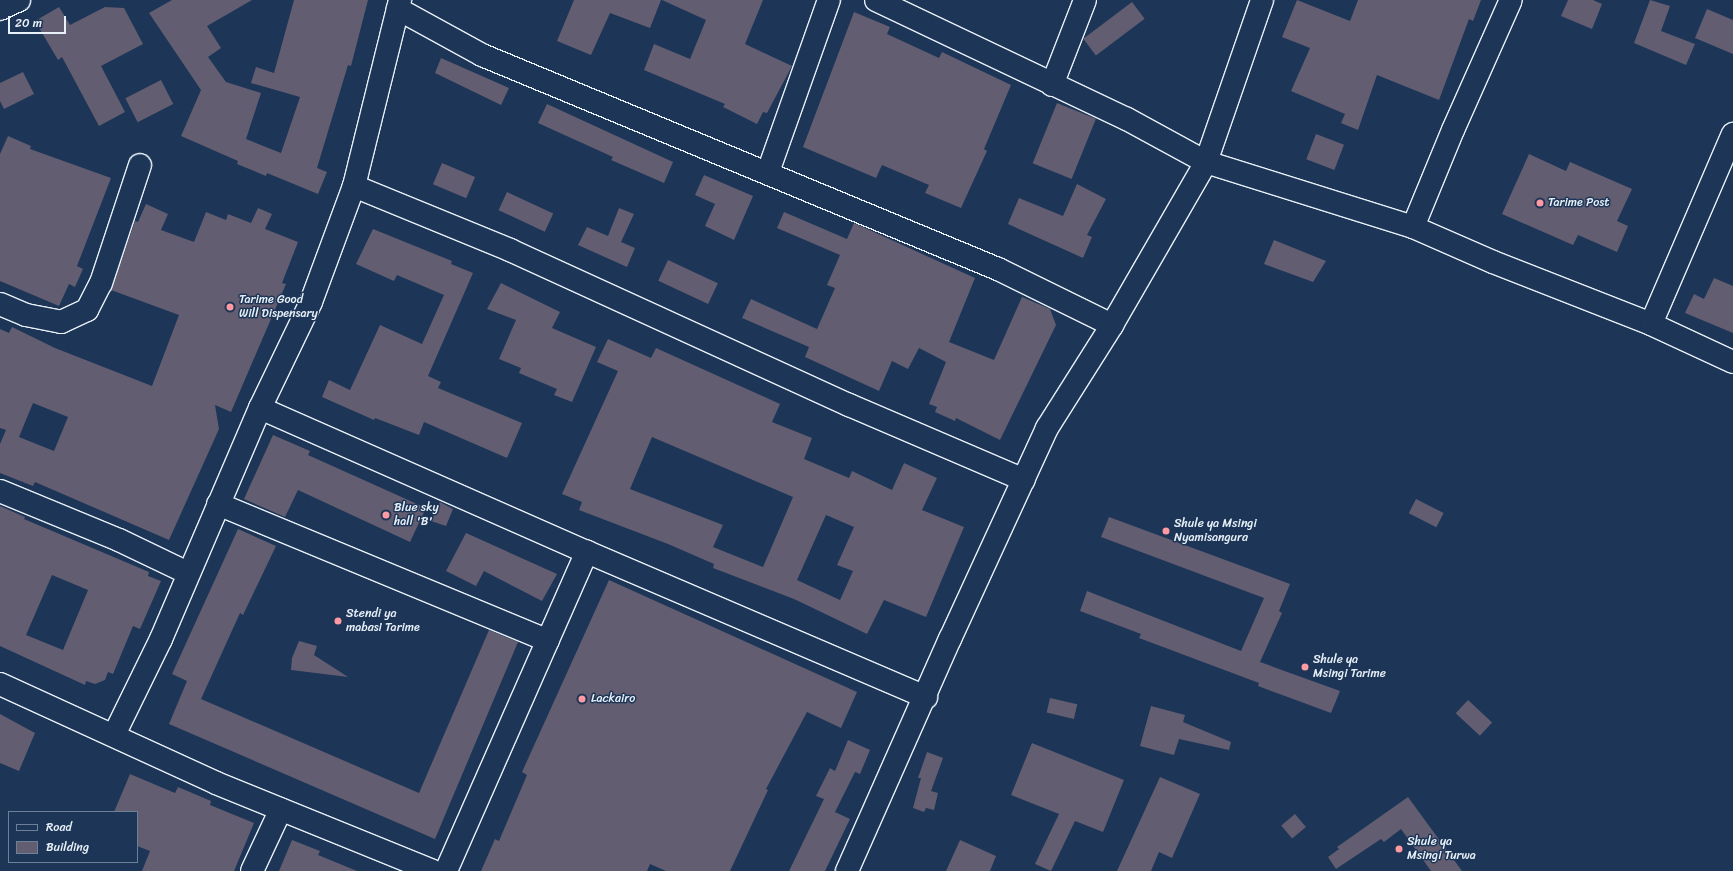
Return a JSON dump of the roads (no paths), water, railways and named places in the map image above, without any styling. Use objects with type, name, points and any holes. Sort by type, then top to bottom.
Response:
[{"type":"street","points":[[0,9],[19,0]]},
{"type":"street","points":[[768,172],[829,0]]},
{"type":"street","points":[[876,0],[1052,85],[1127,119],[1206,162],[1413,227],[1493,262],[1651,324],[1733,362]]},
{"type":"street","points":[[1052,85],[1085,0]]},
{"type":"street","points":[[848,871],[1047,428],[1112,325],[1206,162],[1262,0]]},
{"type":"street","points":[[1413,227],[1456,122],[1511,0]]},
{"type":"street","points":[[114,735],[160,639],[260,408],[311,302],[354,186],[399,5],[482,55],[768,172],[998,269],[1112,325]]},
{"type":"street","points":[[1651,324],[1733,134]]},
{"type":"street","points":[[0,304],[26,315],[61,322],[87,310],[101,283],[140,165]]},
{"type":"street","points":[[354,186],[510,250],[849,405],[1024,480]]},
{"type":"street","points":[[260,408],[587,552],[926,697]]},
{"type":"street","points":[[0,491],[119,540],[188,573]]},
{"type":"street","points":[[218,504],[548,641]]},
{"type":"street","points":[[446,871],[587,552]]},
{"type":"street","points":[[0,684],[216,783],[432,871]]},
{"type":"street","points":[[252,871],[281,809]]},
{"type":"place","name":"Tarime Post","points":[[1540,203]]},
{"type":"place","name":"Tarime Good Will Dispensary","points":[[230,307]]},
{"type":"place","name":"Blue sky hall 'B'","points":[[386,515]]},
{"type":"place","name":"Shule ya Msingi Nyamisangura","points":[[1166,531]]},
{"type":"place","name":"Stendi ya mabasi Tarime","points":[[338,621]]},
{"type":"place","name":"Shule ya Msingi Tarime","points":[[1305,667]]},
{"type":"place","name":"Lackairo","points":[[582,699]]},
{"type":"place","name":"Shule ya Msingi Turwa","points":[[1399,849]]}]
